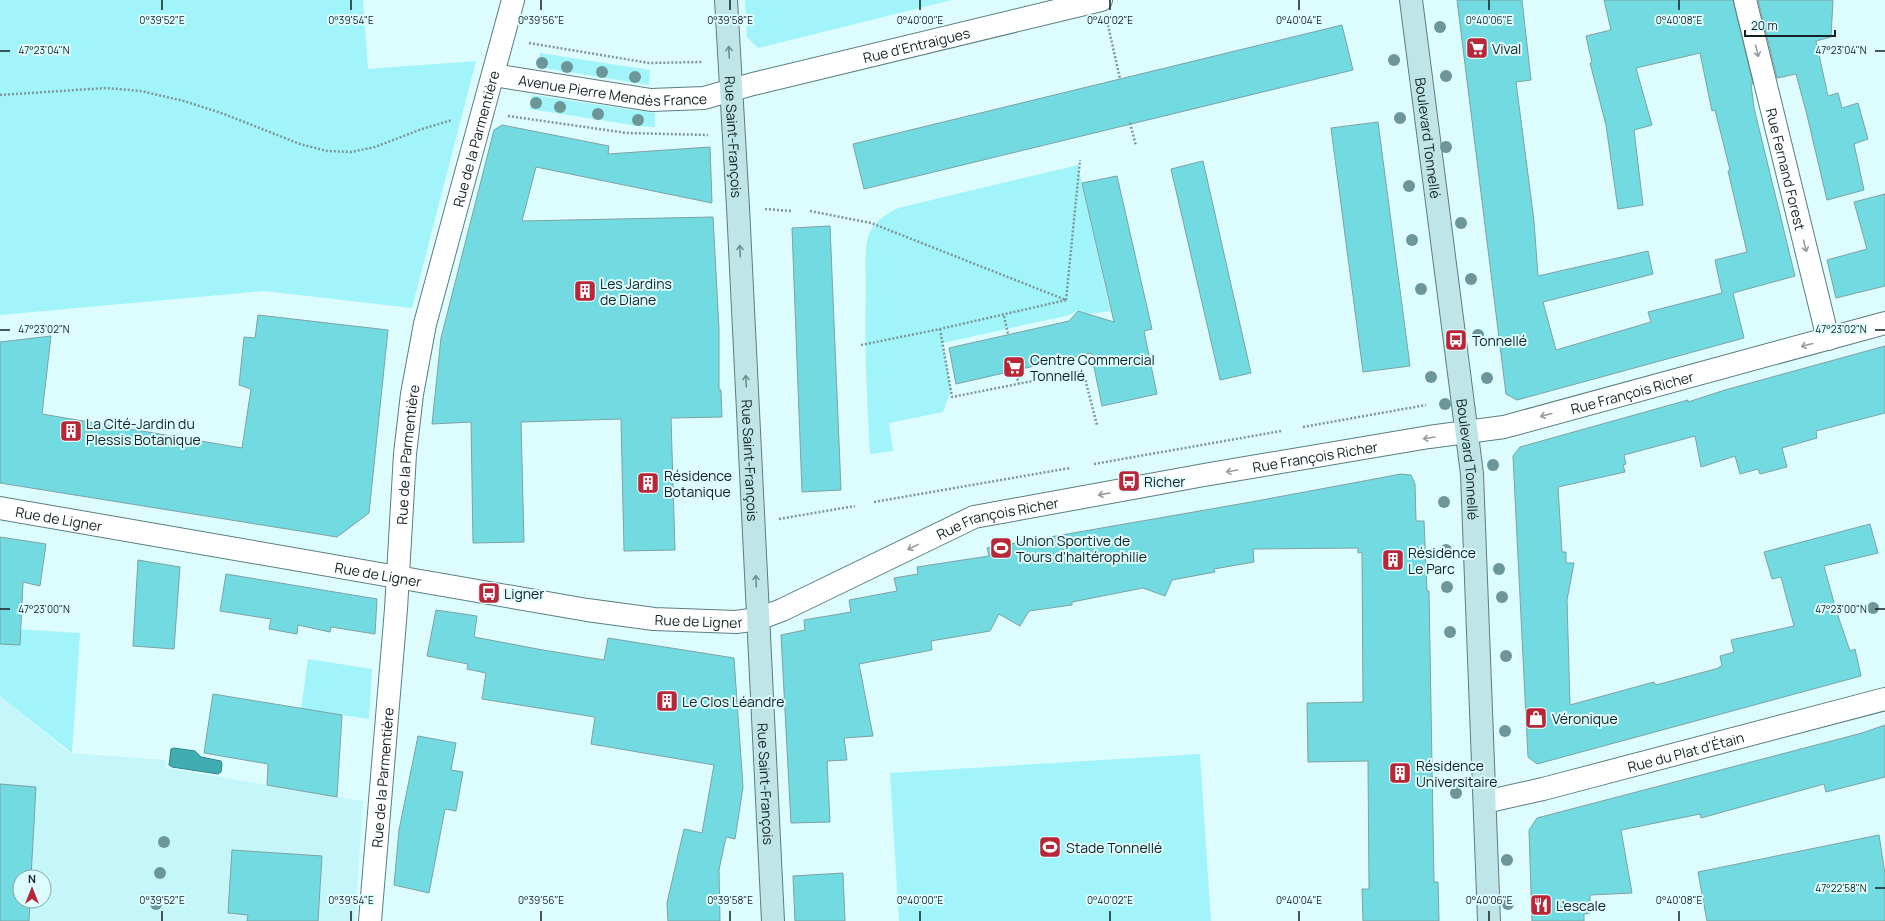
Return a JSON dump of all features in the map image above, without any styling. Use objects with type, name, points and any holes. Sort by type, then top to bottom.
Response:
[{"type":"street","name":"Rue de la Parmentière","points":[[370,921],[398,577],[405,454],[412,394],[425,324],[513,0]]},
{"type":"street","name":"Rue Saint-François","points":[[726,0],[735,135],[773,921]]},
{"type":"street","name":"Rue d'Entraigues","points":[[732,91],[753,84],[1101,0]]},
{"type":"street","name":"Boulevard Tonnellé","points":[[1411,0],[1468,432],[1472,474],[1489,921]]},
{"type":"street","name":"Rue Fernand Forest","points":[[1745,0],[1828,339]]},
{"type":"street","name":"Avenue Pierre Mendès France","points":[[493,75],[651,100],[704,98],[732,91]]},
{"type":"street","name":"Rue François Richer","points":[[758,620],[782,610],[974,517],[1204,475],[1504,427],[1885,323]]},
{"type":"street","name":"Rue de Ligner","points":[[0,508],[587,610],[654,619],[736,622],[758,620]]},
{"type":"street","name":"Rue du Plat d'Étain","points":[[1485,802],[1543,789],[1885,699]]},
{"type":"path","points":[[1107,22],[1120,79]]},
{"type":"path","points":[[503,39],[649,62],[703,62],[729,59]]},
{"type":"path","points":[[0,95],[106,88],[141,91],[211,109],[300,144],[327,152],[351,152],[375,148],[422,129],[461,117],[497,114],[627,133],[735,135]]},
{"type":"path","points":[[1130,123],[1136,146]]},
{"type":"path","points":[[1066,300],[1080,160]]},
{"type":"path","points":[[810,211],[871,223],[1066,300]]},
{"type":"path","points":[[861,345],[1004,315],[1066,300]]},
{"type":"path","points":[[1004,315],[1008,334]]},
{"type":"path","points":[[940,329],[952,397],[1083,371],[1097,425]]},
{"type":"path","points":[[1015,371],[1019,384]]},
{"type":"path","points":[[1303,427],[1426,405]]},
{"type":"path","points":[[1094,464],[1281,432]]},
{"type":"path","points":[[874,502],[1070,468]]},
{"type":"path","points":[[753,523],[855,506]]},
{"type":"shaded area","points":[[0,0],[363,0],[368,69],[476,61],[412,308],[264,291],[0,315]]},
{"type":"shaded area","points":[[745,0],[952,0],[758,48],[747,37]]},
{"type":"shaded area","points":[[540,53],[650,70],[649,85],[538,67]]},
{"type":"shaded area","points":[[532,95],[655,113],[655,127],[638,126],[530,109]]},
{"type":"shaded area","points":[[1078,165],[1110,311],[1089,314],[1078,310],[1070,315],[942,343],[951,390],[943,412],[889,423],[893,451],[870,454],[865,312],[866,250],[868,237],[873,227],[884,216],[898,208]]},
{"type":"shaded area","points":[[0,628],[80,633],[72,753],[0,696]]},
{"type":"shaded area","points":[[308,659],[372,669],[369,719],[301,709]]},
{"type":"shaded area","points":[[0,696],[70,753],[165,760],[166,768],[363,801],[355,921],[0,921]]},
{"type":"shaded area","points":[[174,748],[195,751],[201,757],[221,761],[221,772],[218,774],[172,767],[169,765],[171,749]]},
{"type":"shaded area","name":"Stade Tonnellé","points":[[1200,754],[1211,921],[899,921],[890,773]]},
{"type":"building","points":[[1457,0],[1522,0],[1531,80],[1516,82],[1534,221],[1538,276],[1648,251],[1653,274],[1543,302],[1556,350],[1651,322],[1648,312],[1722,293],[1715,260],[1747,252],[1728,171],[1730,170],[1715,110],[1712,111],[1700,53],[1636,68],[1652,125],[1634,130],[1643,205],[1618,209],[1606,125],[1590,63],[1592,63],[1586,36],[1611,30],[1604,0],[1733,0],[1753,84],[1751,84],[1754,108],[1795,276],[1733,293],[1744,338],[1517,400],[1506,394]]},
{"type":"building","points":[[1758,0],[1833,0],[1831,37],[1816,41],[1828,96],[1838,93],[1842,108],[1858,103],[1868,139],[1854,144],[1864,190],[1827,200],[1796,74],[1777,78]]},
{"type":"building","points":[[1342,25],[1353,70],[864,189],[853,144]]},
{"type":"building","points":[[1378,122],[1410,366],[1363,372],[1331,128]]},
{"type":"building","points":[[502,125],[609,146],[608,154],[710,147],[712,203],[536,167],[522,221],[713,217],[719,329],[719,390],[721,390],[722,417],[671,418],[675,550],[624,551],[621,419],[521,422],[524,542],[473,543],[471,422],[432,424],[441,338],[494,130]]},
{"type":"building","points":[[1203,161],[1251,373],[1220,380],[1171,169]]},
{"type":"building","points":[[1117,176],[1152,329],[1144,331],[1157,394],[1102,406],[1091,353],[956,384],[949,348],[1069,321],[1078,311],[1114,322],[1082,183]]},
{"type":"building","points":[[1885,194],[1885,286],[1836,298],[1827,260],[1867,249],[1854,202]]},
{"type":"building","points":[[830,226],[841,490],[802,492],[792,228]]},
{"type":"building","name":"La Cité-Jardin du Plessis Botanique","points":[[258,315],[388,330],[369,513],[337,537],[0,483],[0,342],[51,336],[42,414],[242,448],[251,389],[239,385],[244,337],[255,338]]},
{"type":"building","points":[[1885,346],[1885,413],[1816,431],[1817,438],[1782,448],[1787,467],[1760,474],[1758,469],[1740,474],[1735,456],[1701,467],[1695,436],[1624,455],[1626,464],[1623,465],[1625,472],[1558,487],[1562,552],[1566,552],[1566,563],[1574,563],[1567,600],[1570,705],[1654,682],[1656,685],[1719,668],[1722,666],[1720,656],[1734,652],[1731,640],[1794,626],[1781,577],[1772,579],[1764,552],[1870,524],[1878,553],[1824,566],[1836,610],[1850,651],[1855,649],[1861,676],[1537,764],[1528,757],[1513,456],[1520,447],[1688,400],[1688,402],[1725,390]]},
{"type":"building","points":[[1401,474],[1411,475],[1415,484],[1416,521],[1424,521],[1427,591],[1429,591],[1434,882],[1438,882],[1439,921],[1363,921],[1362,889],[1369,889],[1368,761],[1308,762],[1307,703],[1363,702],[1362,552],[1358,553],[1358,548],[1253,549],[1254,562],[1214,569],[1215,572],[1172,580],[1165,596],[1143,588],[1072,602],[1072,605],[1029,611],[1020,626],[999,614],[990,631],[931,641],[932,650],[859,664],[873,736],[844,738],[847,760],[827,761],[830,822],[791,823],[781,635],[805,630],[804,620],[851,612],[849,600],[897,591],[894,578],[918,574],[917,567],[989,556],[987,548]]},
{"type":"building","points":[[0,537],[46,544],[40,586],[23,582],[20,645],[0,644]]},
{"type":"building","points":[[138,560],[180,567],[174,649],[133,646]]},
{"type":"building","points":[[226,574],[377,599],[375,634],[331,627],[330,632],[298,625],[297,634],[269,629],[271,619],[220,611]]},
{"type":"building","points":[[436,610],[477,616],[474,637],[604,660],[608,638],[734,658],[743,787],[735,839],[726,837],[719,870],[720,921],[668,921],[667,903],[684,829],[702,833],[714,765],[591,744],[595,717],[482,699],[486,673],[467,669],[468,664],[427,656]]},
{"type":"building","points":[[213,694],[342,715],[337,797],[267,785],[268,764],[204,753]]},
{"type":"building","points":[[1885,725],[1885,777],[1826,792],[1824,784],[1701,818],[1700,814],[1621,830],[1632,893],[1590,895],[1590,913],[1584,914],[1584,921],[1532,921],[1529,830],[1537,818],[1862,733]]},
{"type":"building","points":[[418,736],[456,743],[451,770],[463,772],[456,811],[445,809],[429,893],[394,885],[399,830]]},
{"type":"building","points":[[0,784],[36,787],[31,869],[12,869],[12,909],[30,909],[29,921],[0,921]]},
{"type":"building","points":[[1879,835],[1885,874],[1885,921],[1707,921],[1698,872]]},
{"type":"building","points":[[232,850],[322,856],[318,921],[247,921],[248,915],[228,913]]},
{"type":"building","points":[[843,873],[845,921],[795,921],[793,876]]},
{"type":"place","name":"Vival","points":[[1477,48]]},
{"type":"place","name":"Les Jardins de Diane","points":[[585,291]]},
{"type":"place","name":"Tonnellé","points":[[1456,340]]},
{"type":"place","name":"Centre Commercial Tonnellé","points":[[1014,367]]},
{"type":"place","name":"La Cité-Jardin du Plessis Botanique","points":[[71,431]]},
{"type":"place","name":"Richer","points":[[1129,481]]},
{"type":"place","name":"Résidence Botanique","points":[[648,483]]},
{"type":"place","name":"Union Sportive de Tours d'haltérophilie","points":[[1001,548]]},
{"type":"place","name":"Résidence Le Parc","points":[[1393,560]]},
{"type":"place","name":"Ligner","points":[[489,593]]},
{"type":"place","name":"Le Clos Léandre","points":[[667,701]]},
{"type":"place","name":"Véronique","points":[[1536,718]]},
{"type":"place","name":"Résidence Universitaire","points":[[1400,773]]},
{"type":"place","name":"Stade Tonnellé","points":[[1050,847]]},
{"type":"place","name":"L’escale","points":[[1541,905]]}]
